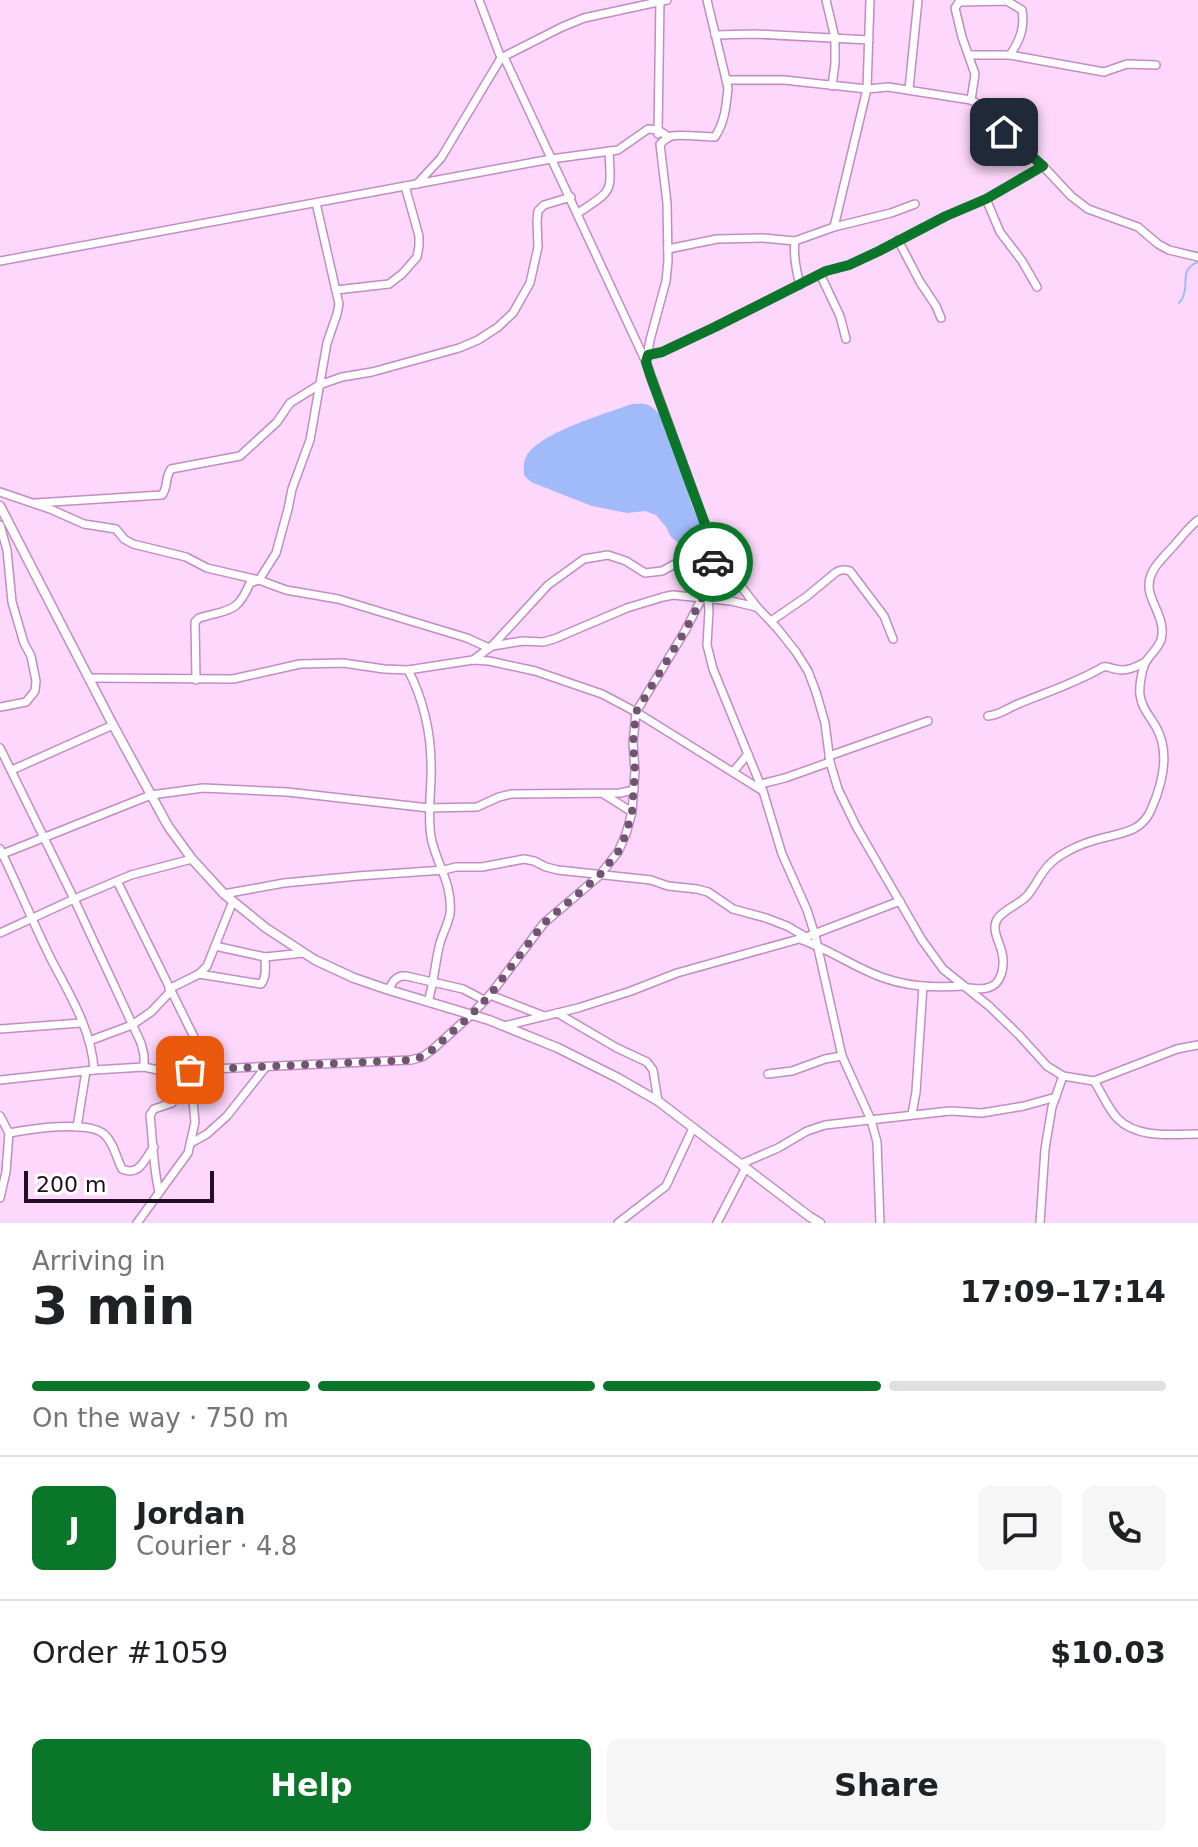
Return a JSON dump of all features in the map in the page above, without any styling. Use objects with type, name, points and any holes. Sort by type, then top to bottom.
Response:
[{"type":"main road","points":[[0,506],[168,826],[192,859],[224,894],[266,928],[315,960],[354,978],[504,1026],[618,1078],[658,1101],[820,1223]]},
{"type":"street","points":[[479,0],[503,57],[647,358],[716,554],[808,671],[825,723],[829,759],[838,789],[922,940],[943,969],[1019,1035],[1047,1066],[1063,1076],[1094,1081],[1177,1049],[1198,1045]]},
{"type":"street","points":[[647,358],[666,281],[668,249],[667,203],[658,130],[660,0]]},
{"type":"street","points":[[417,184],[441,158],[503,57],[584,18],[667,0]]},
{"type":"street","points":[[660,144],[677,135],[715,137],[723,124],[728,88],[707,0]]},
{"type":"street","points":[[826,0],[835,38],[832,86]]},
{"type":"street","points":[[834,227],[867,89],[870,0]]},
{"type":"street","points":[[909,89],[918,0]]},
{"type":"street","points":[[971,100],[975,74],[962,37],[956,4],[986,1],[1020,3],[1023,28],[1020,40],[1010,55]]},
{"type":"street","points":[[715,35],[869,40]]},
{"type":"street","points":[[969,55],[1010,55],[1104,72],[1127,64],[1156,65]]},
{"type":"street","points":[[726,80],[784,80],[867,89],[888,87],[971,100],[983,107],[1004,132],[1081,205],[1138,227],[1169,250],[1198,257]]},
{"type":"street","points":[[0,261],[551,159],[618,150],[648,129],[658,130],[669,137]]},
{"type":"street","points":[[578,213],[608,192],[611,184],[609,151]]},
{"type":"street","points":[[647,358],[820,274],[879,251],[986,199],[1043,166]]},
{"type":"street","points":[[336,290],[389,284],[417,257],[419,236],[405,186]]},
{"type":"street","points":[[36,503],[162,495],[171,469],[240,456],[277,422],[290,403],[319,385],[459,348],[478,340],[513,313],[530,283],[538,247],[538,211],[544,205],[571,197]]},
{"type":"street","points":[[986,199],[1000,232],[1037,287]]},
{"type":"street","points":[[196,680],[195,622],[199,618],[234,608],[245,596],[250,583],[259,580],[276,553],[292,489],[310,440],[327,343],[339,304],[316,203]]},
{"type":"street","points":[[668,249],[717,239],[795,241],[915,204]]},
{"type":"street","points":[[898,240],[941,318]]},
{"type":"street","points":[[795,241],[794,260],[800,285]]},
{"type":"street","points":[[820,274],[840,316],[846,339]]},
{"type":"street","points":[[0,492],[36,503],[84,524],[116,529],[133,544],[186,557],[207,568],[286,590],[338,599],[490,647],[554,639],[627,608],[673,595],[757,607]]},
{"type":"street","points":[[988,716],[1003,713],[1103,667],[1132,669],[1145,662],[1162,638],[1162,628],[1149,593],[1152,571],[1198,520]]},
{"type":"street","points":[[0,525],[7,550],[12,602],[31,656],[36,681],[35,691],[26,702],[0,707]]},
{"type":"street","points":[[716,554],[706,583],[705,599],[709,610],[707,645],[713,669],[762,788],[782,854],[807,910],[807,937]]},
{"type":"street","points":[[473,660],[490,647],[548,585],[584,559],[608,555],[626,561],[645,573],[662,571],[675,564],[710,571]]},
{"type":"street","points":[[771,621],[839,570],[845,570],[850,571],[884,616],[893,639]]},
{"type":"street","points":[[709,610],[741,593],[742,588]]},
{"type":"street","points":[[0,1080],[144,1067],[158,1070],[265,1068],[422,1057],[471,1015],[544,923],[599,876],[618,852],[632,812],[636,712],[705,599]]},
{"type":"street","points":[[89,678],[233,679],[300,664],[343,663],[408,670],[473,660],[489,661],[546,674],[602,694],[762,788]]},
{"type":"street","points":[[224,894],[284,883],[482,867],[524,859],[558,870],[636,877],[708,892],[733,909],[787,926],[874,975],[931,988],[986,989],[1001,977],[1003,955],[995,932],[999,916],[1027,896],[1050,863],[1088,842],[1134,831],[1150,813],[1161,782],[1164,760],[1161,737],[1146,714],[1140,694],[1145,662]]},
{"type":"street","points":[[408,670],[424,711],[429,737],[432,843],[444,870],[450,901],[450,914],[428,1002]]},
{"type":"street","points":[[762,788],[928,721]]},
{"type":"street","points":[[12,770],[113,725]]},
{"type":"street","points":[[0,748],[141,1043],[144,1067]]},
{"type":"street","points":[[733,772],[748,754]]},
{"type":"street","points":[[77,1127],[93,1055],[72,996],[52,962],[1,852],[45,838],[151,795],[203,788],[287,792],[429,808],[477,807],[511,794],[603,794],[634,790]]},
{"type":"street","points":[[603,794],[632,812]]},
{"type":"street","points":[[0,933],[131,875],[192,859]]},
{"type":"street","points":[[117,881],[195,1039],[191,1083],[195,1122],[188,1153],[137,1223]]},
{"type":"street","points":[[89,1041],[132,1025],[151,1012],[170,990],[199,974],[207,966],[233,901]]},
{"type":"street","points":[[504,1026],[557,1013],[631,991],[677,973],[807,937],[900,901]]},
{"type":"street","points":[[807,937],[817,945],[842,1056],[871,1120],[877,1142],[880,1223]]},
{"type":"street","points":[[215,946],[265,957],[304,953]]},
{"type":"street","points":[[199,974],[261,984],[264,981],[265,957]]},
{"type":"street","points":[[389,990],[392,982],[401,975],[463,989],[544,1016]]},
{"type":"street","points":[[912,1114],[923,986]]},
{"type":"street","points":[[557,1013],[647,1062],[653,1070],[658,1101]]},
{"type":"street","points":[[0,1029],[81,1023]]},
{"type":"street","points":[[768,1074],[792,1071],[842,1056]]},
{"type":"street","points":[[191,1143],[221,1123],[265,1068]]},
{"type":"street","points":[[1040,1223],[1045,1149],[1052,1107],[1063,1076]]},
{"type":"street","points":[[1094,1081],[1119,1120],[1133,1129],[1149,1133],[1198,1134]]},
{"type":"street","points":[[159,1192],[154,1173],[151,1112],[172,1103],[179,1090],[191,1083]]},
{"type":"street","points":[[717,1223],[744,1166],[807,1131],[825,1125],[912,1114],[950,1111],[982,1113],[1056,1097]]},
{"type":"street","points":[[0,1116],[9,1133],[0,1198]]},
{"type":"street","points":[[9,1133],[37,1128],[92,1128],[110,1140],[125,1171],[140,1168],[154,1147]]},
{"type":"street","points":[[618,1223],[666,1186],[693,1128]]},
{"type":"water","points":[[632,404],[650,406],[659,414],[672,438],[693,508],[705,533],[705,544],[698,553],[684,548],[671,537],[656,515],[645,511],[627,513],[592,506],[531,482],[524,475],[526,457],[544,440],[574,425]]},
{"type":"waterway","points":[[1179,303],[1185,291],[1188,270],[1198,262]]},
{"type":"way so far","points":[[190,1070],[411,1060],[432,1050],[471,1015],[490,995],[544,923],[599,876],[618,852],[632,812],[636,712],[702,598],[708,599],[706,583],[713,562]]},
{"type":"route","points":[[713,562],[716,554],[650,375],[646,362],[648,355],[662,352],[715,327],[826,271],[849,265],[879,251],[986,199],[1043,166],[1004,132]]}]
